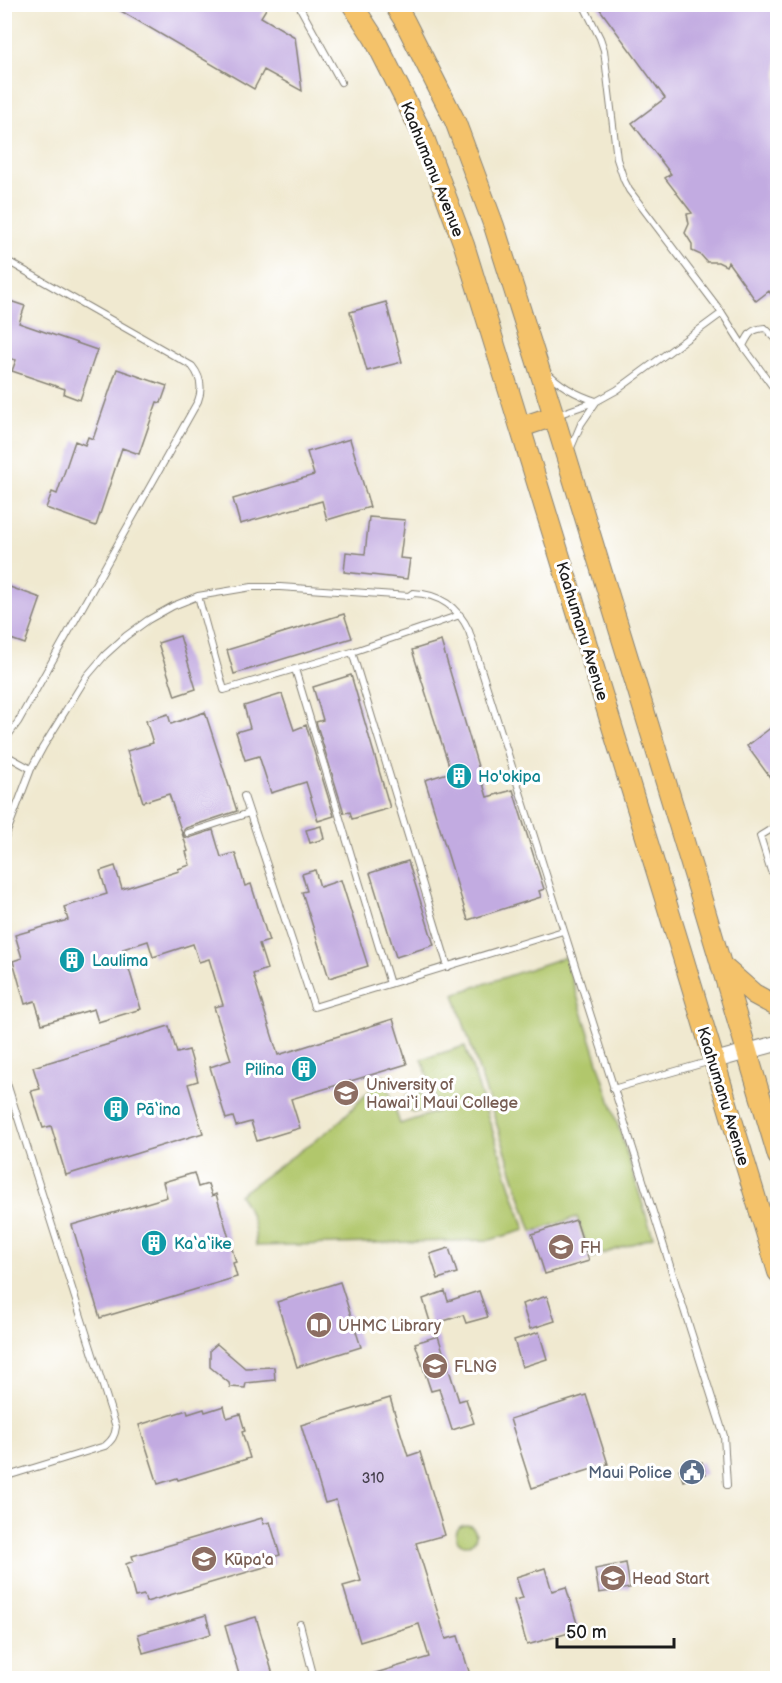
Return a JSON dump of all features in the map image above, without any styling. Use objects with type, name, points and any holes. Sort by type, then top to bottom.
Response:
[{"type":"main road","name":"Kaahumanu Avenue","points":[[352,4],[374,38],[423,135],[464,244],[679,942],[777,1272]]},
{"type":"main road","name":"Kaahumanu Avenue","points":[[394,4],[455,121],[494,226],[554,416],[777,1156]]},
{"type":"main road","points":[[521,427],[554,416]]},
{"type":"main road","points":[[721,965],[754,994],[777,1007]]},
{"type":"street","points":[[713,1061],[777,1043]]},
{"type":"lane","points":[[298,4],[341,82]]},
{"type":"lane","points":[[583,4],[604,50],[617,159],[624,180],[629,190],[722,313],[777,394]]},
{"type":"lane","points":[[4,259],[192,366],[198,374],[201,388],[192,412],[18,722],[4,741]]},
{"type":"lane","points":[[554,416],[597,401],[617,390],[722,313]]},
{"type":"lane","points":[[743,346],[749,335],[756,329],[765,328],[777,341]]},
{"type":"lane","points":[[536,357],[549,375],[566,389],[597,401]]},
{"type":"lane","points":[[567,461],[579,428],[597,401]]},
{"type":"lane","points":[[4,840],[31,769],[87,676],[126,636],[172,606],[198,596],[252,587],[325,589],[409,596],[413,593],[420,593],[440,600],[460,615],[469,631],[724,1436],[727,1485]]},
{"type":"lane","points":[[198,596],[224,690],[352,652],[460,615]]},
{"type":"lane","points":[[352,652],[448,967]]},
{"type":"lane","points":[[295,669],[390,984]]},
{"type":"lane","points":[[4,754],[31,769]]},
{"type":"lane","points":[[244,796],[314,1007],[563,931]]},
{"type":"lane","points":[[188,833],[249,813]]},
{"type":"lane","points":[[777,825],[760,836],[771,872],[777,870]]},
{"type":"lane","points":[[613,1089],[713,1061]]},
{"type":"lane","points":[[4,1074],[116,1427],[112,1440],[105,1446],[4,1477]]},
{"type":"lane","points":[[300,1624],[314,1678]]},
{"type":"green space","points":[[565,957],[653,1237],[591,1258],[577,1217],[532,1232],[454,994]]},
{"type":"green space","points":[[465,1046],[525,1230],[490,1240],[256,1246],[252,1219],[239,1195],[335,1126],[384,1076],[400,1124],[439,1111],[422,1059]]},
{"type":"green space","points":[[415,1092],[422,1095],[425,1102],[422,1109],[415,1112],[408,1109],[405,1102],[408,1095]]},
{"type":"green space","points":[[466,1525],[473,1528],[476,1535],[473,1542],[466,1545],[459,1542],[456,1535],[459,1528]]},
{"type":"building","points":[[109,4],[269,4],[261,17],[295,37],[302,91],[264,70],[254,89]]},
{"type":"building","points":[[596,4],[777,4],[777,303],[769,291],[756,301],[728,262],[726,266],[718,262],[707,262],[701,255],[692,251],[692,244],[685,233],[689,224],[687,214],[692,213],[665,178],[671,174],[632,123],[665,98]]},
{"type":"building","points":[[4,299],[25,306],[19,323],[97,350],[80,400],[64,394],[65,389],[12,371],[16,360],[8,358],[10,352],[4,350]]},
{"type":"building","points":[[386,302],[402,362],[367,371],[350,312]]},
{"type":"building","points":[[117,369],[167,386],[161,403],[157,402],[139,454],[122,448],[96,526],[46,508],[52,492],[57,494],[75,441],[85,445],[88,437],[93,439]]},
{"type":"building","points":[[350,439],[370,507],[327,520],[322,501],[240,524],[233,499],[314,475],[307,452]]},
{"type":"building","points":[[369,517],[405,520],[400,558],[410,559],[407,579],[344,572],[346,552],[365,554]]},
{"type":"building","points":[[4,585],[41,598],[25,644],[8,638],[10,633],[4,632]]},
{"type":"building","points":[[344,614],[352,638],[234,674],[227,650]]},
{"type":"building","points":[[180,636],[196,689],[175,696],[158,643]]},
{"type":"building","name":"Ho'okipa","points":[[441,641],[487,797],[513,790],[544,889],[539,891],[541,897],[468,920],[425,780],[451,772],[412,650]]},
{"type":"building","points":[[351,675],[390,808],[352,819],[350,812],[344,813],[316,722],[323,720],[313,687]]},
{"type":"building","points":[[282,694],[294,730],[306,725],[334,816],[318,821],[306,782],[271,793],[259,756],[245,760],[236,732],[250,728],[244,706]]},
{"type":"building","points":[[205,712],[237,811],[186,828],[183,834],[189,838],[213,830],[221,857],[235,853],[245,886],[251,884],[269,941],[259,944],[267,969],[253,974],[278,1055],[393,1019],[407,1064],[291,1099],[300,1128],[257,1141],[251,1122],[236,1126],[233,1117],[226,1119],[210,1067],[231,1060],[214,1007],[223,1005],[209,959],[199,962],[193,944],[153,957],[148,941],[123,949],[141,1009],[98,1022],[94,1009],[42,1024],[35,1001],[25,1004],[13,961],[22,958],[15,935],[68,920],[64,907],[107,894],[100,871],[115,866],[122,889],[179,871],[178,869],[190,865],[186,852],[188,851],[169,794],[143,802],[127,751],[153,743],[146,721],[168,714],[171,724]]},
{"type":"building","points":[[777,723],[777,787],[747,746]]},
{"type":"building","points":[[321,826],[324,839],[310,843],[306,830]]},
{"type":"building","points":[[408,861],[434,945],[396,957],[370,873]]},
{"type":"building","points":[[315,870],[320,887],[341,880],[368,966],[329,978],[302,892],[307,891],[302,874]]},
{"type":"building","name":"Pā‘ina","points":[[169,1026],[177,1053],[189,1050],[198,1081],[188,1084],[203,1133],[66,1175],[51,1126],[43,1128],[31,1091],[40,1089],[33,1067]]},
{"type":"building","name":"Ka‘a‘ike","points":[[194,1173],[198,1187],[208,1184],[212,1196],[216,1194],[236,1262],[233,1263],[237,1277],[100,1318],[72,1225],[167,1197],[163,1182]]},
{"type":"building","name":"FH","points":[[576,1220],[589,1261],[545,1274],[532,1234]]},
{"type":"building","points":[[449,1248],[457,1273],[438,1279],[430,1254]]},
{"type":"building","name":"UHMC Library","points":[[340,1282],[361,1347],[297,1367],[277,1302]]},
{"type":"building","points":[[445,1291],[448,1301],[479,1291],[488,1317],[466,1323],[463,1315],[431,1325],[423,1299]]},
{"type":"building","points":[[547,1296],[555,1321],[530,1329],[522,1304]]},
{"type":"building","points":[[539,1332],[547,1359],[522,1367],[514,1340]]},
{"type":"building","points":[[438,1336],[459,1401],[466,1399],[474,1423],[452,1430],[439,1389],[431,1391],[415,1343]]},
{"type":"building","points":[[217,1344],[245,1368],[274,1367],[275,1380],[246,1383],[245,1388],[230,1387],[229,1383],[210,1367],[210,1350]]},
{"type":"building","points":[[586,1395],[608,1464],[532,1488],[510,1419]]},
{"type":"building","points":[[390,1398],[408,1456],[420,1452],[445,1535],[416,1543],[446,1639],[458,1636],[471,1678],[370,1678],[369,1675],[429,1657],[419,1624],[360,1642],[343,1586],[361,1581],[336,1500],[325,1503],[301,1425]]},
{"type":"building","points":[[224,1406],[227,1418],[240,1414],[245,1431],[242,1432],[250,1458],[158,1484],[139,1425],[187,1410],[188,1414]]},
{"type":"building","name":"Maui Police","points":[[702,1462],[706,1474],[683,1481],[679,1469]]},
{"type":"building","name":"Kūpa'a","points":[[262,1518],[263,1524],[270,1522],[280,1555],[273,1557],[275,1564],[146,1602],[144,1595],[135,1597],[126,1564],[134,1561],[132,1556]]},
{"type":"building","name":"Head Start","points":[[626,1563],[630,1588],[599,1593],[595,1569]]},
{"type":"building","points":[[545,1568],[552,1591],[566,1587],[579,1630],[527,1645],[514,1600],[523,1598],[516,1577]]},
{"type":"building","points":[[206,1615],[211,1634],[143,1653],[138,1634]]},
{"type":"building","points":[[256,1617],[274,1678],[240,1678],[225,1626]]},
{"type":"place","name":"Ho'okipa","points":[[459,776]]},
{"type":"place","name":"Laulima","points":[[72,960]]},
{"type":"place","name":"Pilina","points":[[304,1069]]},
{"type":"place","name":"University of Hawai‘i Maui College","points":[[346,1093]]},
{"type":"place","name":"Pā‘ina","points":[[116,1109]]},
{"type":"place","name":"Ka‘a‘ike","points":[[154,1243]]},
{"type":"place","name":"FH","points":[[561,1247]]},
{"type":"place","name":"UHMC Library","points":[[319,1325]]},
{"type":"place","name":"FLNG","points":[[435,1366]]},
{"type":"place","name":"Maui Police","points":[[692,1472]]},
{"type":"place","name":"Kūpa'a","points":[[204,1559]]},
{"type":"place","name":"Head Start","points":[[613,1578]]}]
